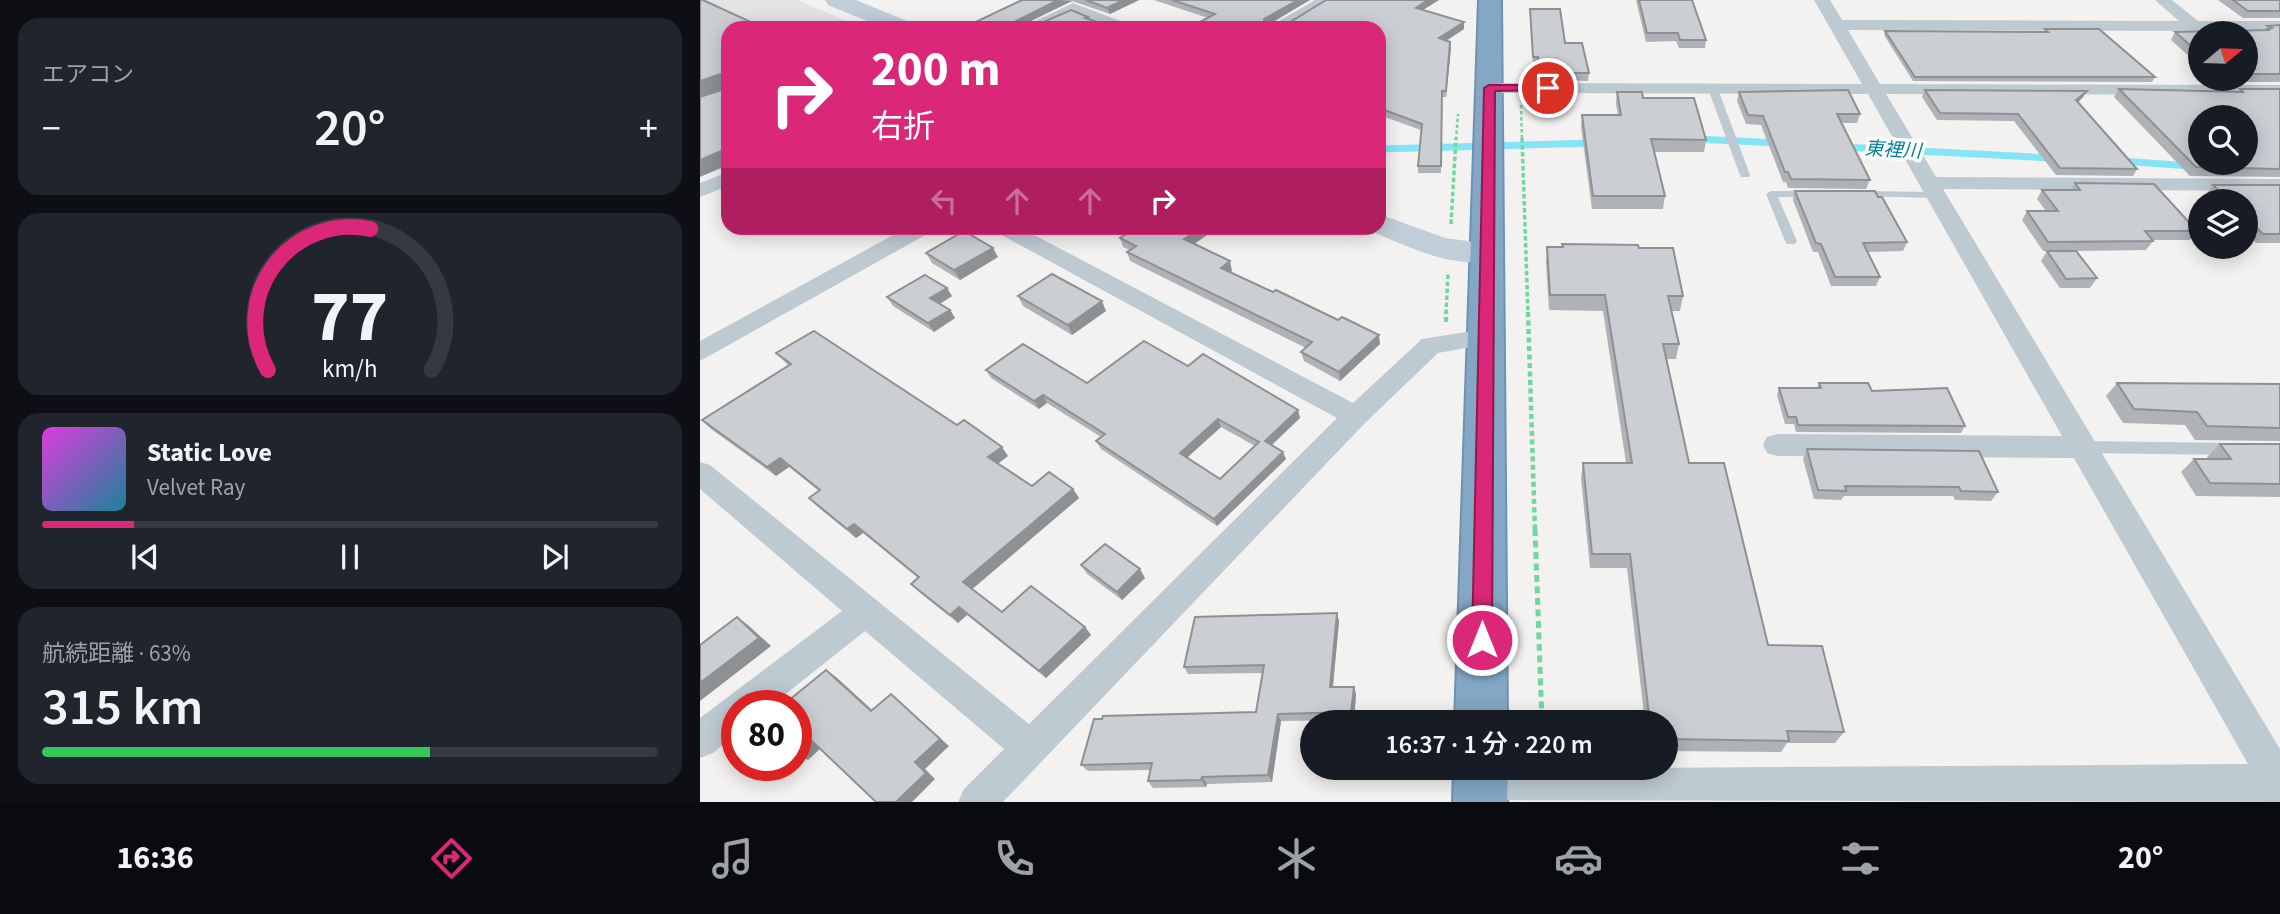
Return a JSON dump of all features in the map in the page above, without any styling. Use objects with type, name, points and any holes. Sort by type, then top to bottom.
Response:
[{"type":"highway","points":[[1481,710],[1486,252],[1505,88],[1490,0]]},
{"type":"street","points":[[836,0],[883,21]]},
{"type":"street","points":[[1288,21],[1326,0]]},
{"type":"street","points":[[1822,0],[2280,783]]},
{"type":"street","points":[[2162,0],[2188,21]]},
{"type":"street","points":[[1044,21],[1073,8],[1107,21]]},
{"type":"street","points":[[1837,25],[2188,25]]},
{"type":"street","points":[[2258,26],[2280,26]]},
{"type":"street","points":[[1505,88],[2280,90]]},
{"type":"street","points":[[700,191],[721,181]]},
{"type":"street","points":[[1933,189],[2280,185]]},
{"type":"street","points":[[1386,226],[1440,248],[1486,252]]},
{"type":"street","points":[[700,352],[909,235]]},
{"type":"street","points":[[1019,235],[1356,416]]},
{"type":"street","points":[[977,802],[1356,416],[1431,345],[1485,337]]},
{"type":"street","points":[[1777,445],[2083,447]]},
{"type":"street","points":[[700,472],[1029,747]]},
{"type":"street","points":[[764,690],[866,611]]},
{"type":"street","points":[[700,740],[721,724]]},
{"type":"street","points":[[1480,786],[2280,783]]},
{"type":"lane","points":[[1713,89],[1745,175]]},
{"type":"lane","points":[[1840,194],[1933,189]]},
{"type":"lane","points":[[1791,241],[1771,194],[1826,194]]},
{"type":"lane","points":[[2083,447],[2254,449]]},
{"type":"path","points":[[1505,88],[1541,710]]},
{"type":"path","points":[[1444,343],[1458,110]]},
{"type":"shaded area","points":[[700,0],[797,0],[846,21],[721,21],[721,92],[700,101]]},
{"type":"building","points":[[700,0],[703,0],[749,21],[721,21],[721,74],[700,81]]},
{"type":"building","points":[[1022,0],[1058,0],[1016,21],[978,21]]},
{"type":"building","points":[[1086,0],[1123,0],[1107,8]]},
{"type":"building","points":[[1172,0],[1298,0],[1264,21],[1202,21],[1215,14]]},
{"type":"building","points":[[1326,0],[1428,0],[1416,8],[1464,22],[1439,38],[1450,42],[1446,91],[1442,91],[1441,166],[1418,166],[1422,124],[1386,111],[1386,21],[1292,21]]},
{"type":"building","points":[[1639,0],[1692,0],[1706,40],[1680,40],[1678,33],[1647,33]]},
{"type":"building","points":[[2233,0],[2280,0],[2280,11],[2248,11]]},
{"type":"building","points":[[1530,9],[1560,9],[1565,43],[1582,43],[1589,73],[1539,73],[1538,57],[1533,57]]},
{"type":"building","points":[[1071,10],[1088,17],[1085,18],[1094,21],[1046,21]]},
{"type":"building","points":[[2280,25],[2280,74],[2258,74],[2258,30],[2272,28],[2268,26]]},
{"type":"building","points":[[2045,29],[2099,29],[2155,77],[1915,77],[1885,31],[2048,32]]},
{"type":"building","points":[[2175,32],[2188,32],[2188,43]]},
{"type":"building","points":[[2119,89],[2243,92],[2280,89],[2280,169],[2258,168],[2258,105],[2188,105],[2188,159]]},
{"type":"building","points":[[721,90],[721,151],[700,160],[700,97]]},
{"type":"building","points":[[1848,90],[1860,114],[1837,114],[1870,180],[1791,179],[1788,172],[1785,172],[1763,116],[1748,115],[1739,92]]},
{"type":"building","points":[[1925,90],[2087,91],[2076,100],[2137,169],[2060,168],[2018,114],[1940,113]]},
{"type":"building","points":[[1617,92],[1642,92],[1643,98],[1694,98],[1706,140],[1651,139],[1665,196],[1593,196],[1582,115],[1621,115]]},
{"type":"building","points":[[2075,183],[2154,184],[2188,221],[2188,231],[2145,231],[2153,241],[2048,242],[2027,211],[2058,211],[2042,190],[2080,190]]},
{"type":"building","points":[[2213,185],[2280,185],[2280,234],[2263,234],[2258,229],[2258,189],[2217,189]]},
{"type":"building","points":[[1795,191],[1875,191],[1878,197],[1882,197],[1907,242],[1863,243],[1880,277],[1835,277],[1821,244],[1816,243]]},
{"type":"building","points":[[957,235],[971,235],[993,248],[954,270],[926,253]]},
{"type":"building","points":[[1124,235],[1190,235],[1184,239],[1230,261],[1221,268],[1273,292],[1276,290],[1338,320],[1342,317],[1379,335],[1339,372],[1301,352],[1312,342],[1127,252],[1136,246],[1120,238]]},
{"type":"building","points":[[1562,244],[1673,248],[1683,296],[1668,296],[1679,344],[1663,344],[1689,463],[1724,463],[1768,645],[1822,646],[1844,732],[1787,731],[1789,741],[1678,739],[1678,710],[1648,710],[1630,554],[1592,554],[1583,463],[1632,463],[1605,295],[1550,295],[1547,247],[1563,247]]},
{"type":"building","points":[[2047,251],[2076,251],[2097,278],[2066,279]]},
{"type":"building","points":[[1052,274],[1102,301],[1068,325],[1018,296]]},
{"type":"building","points":[[925,275],[947,288],[930,298],[950,310],[928,323],[887,297]]},
{"type":"building","points":[[814,331],[957,425],[964,420],[1002,447],[988,457],[1032,486],[1049,472],[1073,489],[963,582],[1002,612],[1031,586],[1085,627],[1039,671],[959,607],[950,615],[911,584],[919,577],[854,524],[847,529],[809,498],[820,490],[780,458],[767,467],[702,420],[791,364],[776,353]]},
{"type":"building","points":[[1144,341],[1188,366],[1203,354],[1298,410],[1265,441],[1283,452],[1214,519],[1096,441],[1105,434],[1043,395],[1034,401],[986,370],[1023,344],[1087,383]],"holes":[[[1218,419],[1259,442],[1220,479],[1180,453]]]},
{"type":"building","points":[[1819,383],[1868,383],[1872,391],[1947,388],[1965,426],[1798,425],[1796,417],[1788,417],[1779,388],[1821,388]]},
{"type":"building","points":[[2117,383],[2280,384],[2280,428],[2207,426],[2197,412],[2134,409]]},
{"type":"building","points":[[2220,444],[2280,444],[2280,484],[2210,483],[2194,459],[2231,459]]},
{"type":"building","points":[[1807,449],[1979,451],[1998,492],[1961,491],[1959,487],[1845,486],[1846,491],[1818,490]]},
{"type":"building","points":[[1105,544],[1140,569],[1117,592],[1081,565]]},
{"type":"building","points":[[1337,613],[1330,687],[1354,687],[1351,710],[1300,710],[1300,713],[1278,714],[1268,775],[1148,781],[1152,763],[1081,765],[1094,719],[1102,719],[1103,716],[1256,712],[1264,665],[1184,667],[1195,617]]},
{"type":"building","points":[[737,617],[759,638],[700,683],[700,645]]},
{"type":"building","points":[[826,670],[871,711],[891,694],[940,739],[915,762],[926,773],[896,802],[876,802],[812,741],[812,690],[801,690]]},
{"type":"waterway","name":"東裡川","points":[[1714,140],[1695,139],[1779,143]]},
{"type":"waterway","name":"東裡川","points":[[1386,149],[1594,143]]},
{"type":"waterway","name":"東裡川","points":[[1842,147],[2051,158]]},
{"type":"waterway","name":"東裡川","points":[[2121,161],[2188,166]]},
{"type":"route","points":[[1482,640],[1489,88],[1548,88]]}]
